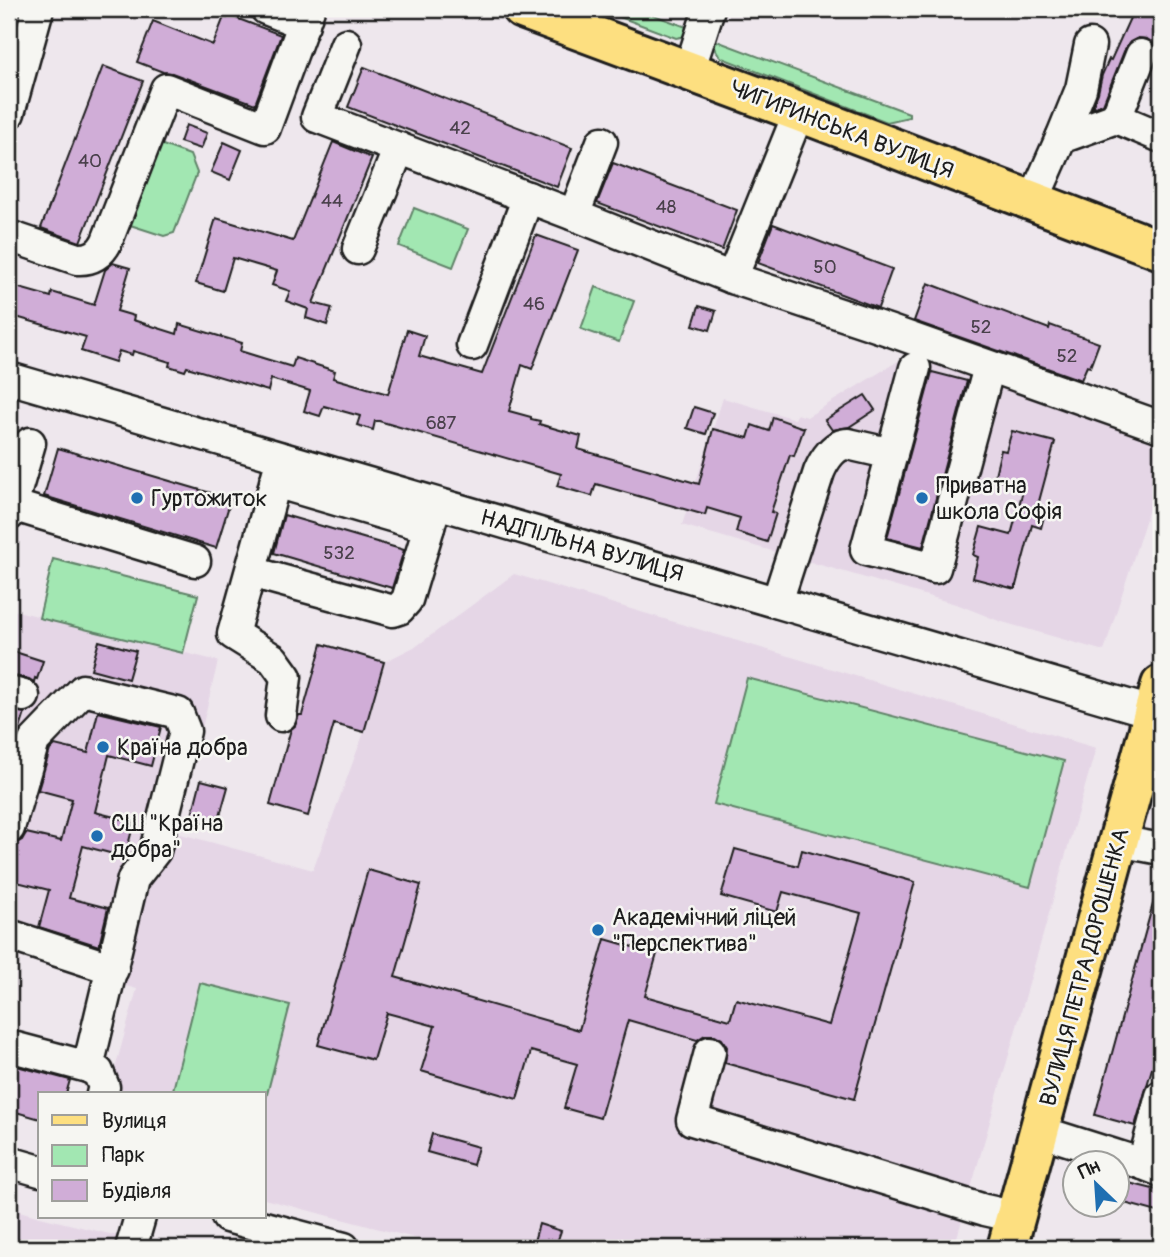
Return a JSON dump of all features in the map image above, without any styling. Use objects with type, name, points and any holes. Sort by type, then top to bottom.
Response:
[{"type":"main road","name":"ЧИГИРИНСЬКА ВУЛИЦЯ","points":[[522,9],[1161,250]]},
{"type":"main road","name":"ВУЛИЦЯ ПЕТРА ДОРОШЕНКА","points":[[1009,1240],[1158,699]]},
{"type":"street","points":[[9,113],[38,9]]},
{"type":"street","points":[[9,236],[68,257],[84,259],[101,252],[166,89],[265,128],[307,16],[266,9]]},
{"type":"street","points":[[689,71],[709,9]]},
{"type":"street","points":[[346,44],[317,117],[732,278],[1161,427]]},
{"type":"street","points":[[1033,201],[1083,83],[1090,45]]},
{"type":"street","points":[[1116,118],[1141,55]]},
{"type":"street","points":[[732,278],[799,112]]},
{"type":"street","points":[[1061,138],[1116,118],[1161,137]]},
{"type":"street","points":[[574,215],[602,142]]},
{"type":"street","points":[[359,249],[399,148]]},
{"type":"street","points":[[472,345],[528,197]]},
{"type":"street","points":[[915,368],[866,550],[935,568],[989,367]]},
{"type":"street","name":"НАДПІЛЬНА ВУЛИЦЯ","points":[[9,378],[279,470],[433,515],[1158,699]]},
{"type":"street","points":[[30,443],[10,510],[195,561]]},
{"type":"street","points":[[777,602],[819,472],[825,461],[841,444],[892,454]]},
{"type":"street","points":[[279,470],[233,634],[273,659],[286,677],[281,716]]},
{"type":"street","points":[[250,572],[393,611],[399,610],[407,600],[433,515]]},
{"type":"street","points":[[9,828],[34,741],[83,690],[178,713],[185,731],[155,851],[133,879],[88,1067]]},
{"type":"street","points":[[1118,841],[1161,849]]},
{"type":"street","points":[[9,935],[113,969]]},
{"type":"street","points":[[9,1046],[88,1067],[98,1072],[104,1087],[103,1092]]},
{"type":"street","points":[[710,1052],[692,1120],[955,1201],[1009,1240]]},
{"type":"street","points":[[1039,1131],[1152,1168],[1161,1096]]},
{"type":"street","points":[[9,1162],[38,1170]]},
{"type":"street","points":[[131,1248],[139,1218]]},
{"type":"street","points":[[231,1218],[344,1248]]},
{"type":"shaded area","name":"Приватна школа Софія","points":[[908,355],[917,355],[1161,439],[1161,471],[1104,651],[999,621],[959,605],[682,525],[723,398],[795,419],[797,414],[807,417]]},
{"type":"shaded area","name":"Академічний ліцей \"Перспектива\"","points":[[514,574],[1096,748],[954,1248],[453,1248],[266,1200],[266,1092],[109,1092],[137,989],[9,953],[9,609],[218,661],[177,833],[313,870],[364,732],[384,662],[418,645]]},
{"type":"shaded area","points":[[9,1208],[38,1218],[167,1248],[9,1248]]},
{"type":"green space","points":[[621,9],[637,9],[692,29],[686,36],[676,38],[617,16]]},
{"type":"green space","points":[[714,40],[909,113],[909,117],[887,122],[722,58],[716,50]]},
{"type":"green space","points":[[152,141],[190,155],[197,173],[174,233],[164,236],[121,222]]},
{"type":"green space","points":[[414,208],[468,229],[453,267],[399,246]]},
{"type":"green space","points":[[596,287],[634,301],[619,342],[581,329]]},
{"type":"green space","points":[[53,559],[198,595],[183,653],[39,618]]},
{"type":"green space","points":[[747,678],[1064,761],[1030,887],[714,804]]},
{"type":"green space","points":[[200,983],[290,1005],[266,1098],[266,1092],[173,1092]]},
{"type":"building","points":[[1134,9],[1161,18],[1161,49],[1147,39],[1138,38],[1130,42],[1103,104],[1092,108],[1102,75]]},
{"type":"building","points":[[228,15],[281,35],[255,104],[137,62],[153,21],[213,45],[224,17],[227,18]]},
{"type":"building","points":[[103,66],[143,81],[80,242],[41,228]]},
{"type":"building","points":[[364,67],[572,148],[557,187],[348,107]]},
{"type":"building","points":[[186,125],[207,133],[201,149],[180,142]]},
{"type":"building","points":[[224,142],[242,150],[230,180],[211,172]]},
{"type":"building","points":[[333,142],[372,158],[313,303],[332,308],[327,325],[306,318],[308,309],[286,301],[290,291],[272,285],[277,271],[233,258],[223,291],[196,283],[216,218],[293,241]]},
{"type":"building","points":[[613,163],[737,210],[722,250],[597,203]]},
{"type":"building","points":[[773,224],[892,269],[878,308],[758,263]]},
{"type":"building","points":[[536,235],[578,250],[532,369],[522,365],[509,411],[531,417],[540,421],[539,424],[581,436],[578,449],[699,484],[713,429],[748,438],[752,425],[769,431],[773,417],[804,428],[794,456],[790,455],[771,512],[776,513],[767,542],[736,532],[740,518],[707,508],[705,515],[596,484],[592,496],[557,486],[561,474],[379,421],[375,421],[373,430],[357,425],[360,416],[324,406],[320,416],[304,411],[310,391],[271,379],[268,391],[187,367],[185,371],[169,366],[170,362],[133,351],[132,355],[119,351],[115,362],[81,351],[86,337],[9,315],[9,285],[51,297],[52,292],[94,305],[105,270],[113,263],[130,268],[117,311],[134,316],[133,320],[177,334],[179,324],[242,343],[240,351],[292,367],[295,358],[335,371],[333,378],[388,394],[407,330],[425,336],[419,356],[482,374]]},
{"type":"building","points":[[928,283],[1049,329],[1050,325],[1099,343],[1090,367],[1087,366],[1081,380],[914,321]]},
{"type":"building","points":[[699,306],[716,311],[710,330],[693,325]]},
{"type":"building","points":[[932,372],[967,381],[923,547],[887,538]]},
{"type":"building","points":[[865,395],[875,410],[849,427],[832,430],[825,420]]},
{"type":"building","points":[[694,407],[713,413],[706,434],[687,428]]},
{"type":"building","points":[[1012,431],[1055,442],[1038,505],[1046,508],[1041,528],[1032,525],[1015,589],[973,578],[978,557],[973,555],[981,527],[1011,535],[1024,487],[994,479],[1001,450],[1006,451]]},
{"type":"building","name":"Гуртожиток","points":[[58,448],[231,499],[216,548],[44,496]]},
{"type":"building","points":[[284,515],[404,550],[392,588],[274,553]]},
{"type":"building","points":[[99,641],[136,651],[128,679],[91,669]]},
{"type":"building","points":[[322,644],[384,662],[364,732],[334,724],[308,816],[270,805],[291,729],[299,715],[302,715]]},
{"type":"building","points":[[12,651],[43,661],[34,682],[9,675]]},
{"type":"building","points":[[9,710],[25,713],[13,751],[9,750]]},
{"type":"building","name":"СШ \"Країна добра\"","points":[[98,712],[161,727],[151,766],[109,755],[95,812],[134,822],[125,857],[83,846],[69,898],[108,908],[99,946],[39,927],[49,890],[9,880],[15,844],[22,840],[26,833],[61,841],[72,799],[38,790],[50,750],[55,745],[88,753]]},
{"type":"building","points":[[201,780],[228,787],[217,826],[191,819]]},
{"type":"building","points":[[735,849],[798,866],[802,850],[915,882],[854,1099],[725,1063],[727,1047],[722,1039],[715,1035],[705,1035],[697,1040],[628,1020],[600,1118],[564,1108],[577,1064],[531,1051],[517,1099],[421,1071],[435,1026],[387,1013],[373,1060],[318,1045],[368,870],[421,885],[395,977],[579,1030],[605,939],[657,954],[645,996],[730,1020],[736,999],[829,1025],[861,913],[783,892],[777,912],[721,896]]},
{"type":"building","points":[[1156,893],[1161,894],[1161,1038],[1135,1126],[1095,1115]]},
{"type":"building","points":[[9,1064],[70,1080],[67,1092],[38,1092],[38,1118],[9,1110]]},
{"type":"building","points":[[432,1134],[478,1147],[473,1165],[427,1152]]},
{"type":"building","points":[[1132,1184],[1161,1191],[1161,1213],[1132,1205]]},
{"type":"building","points":[[539,1224],[561,1231],[555,1248],[532,1248]]},
{"type":"place","name":"Гуртожиток","points":[[137,498]]},
{"type":"place","name":"Приватна школа Софія","points":[[922,498]]},
{"type":"place","name":"Країна добра","points":[[103,747]]},
{"type":"place","name":"СШ \"Країна добра\"","points":[[97,836]]},
{"type":"place","name":"Академічний ліцей \"Перспектива\"","points":[[598,930]]}]
